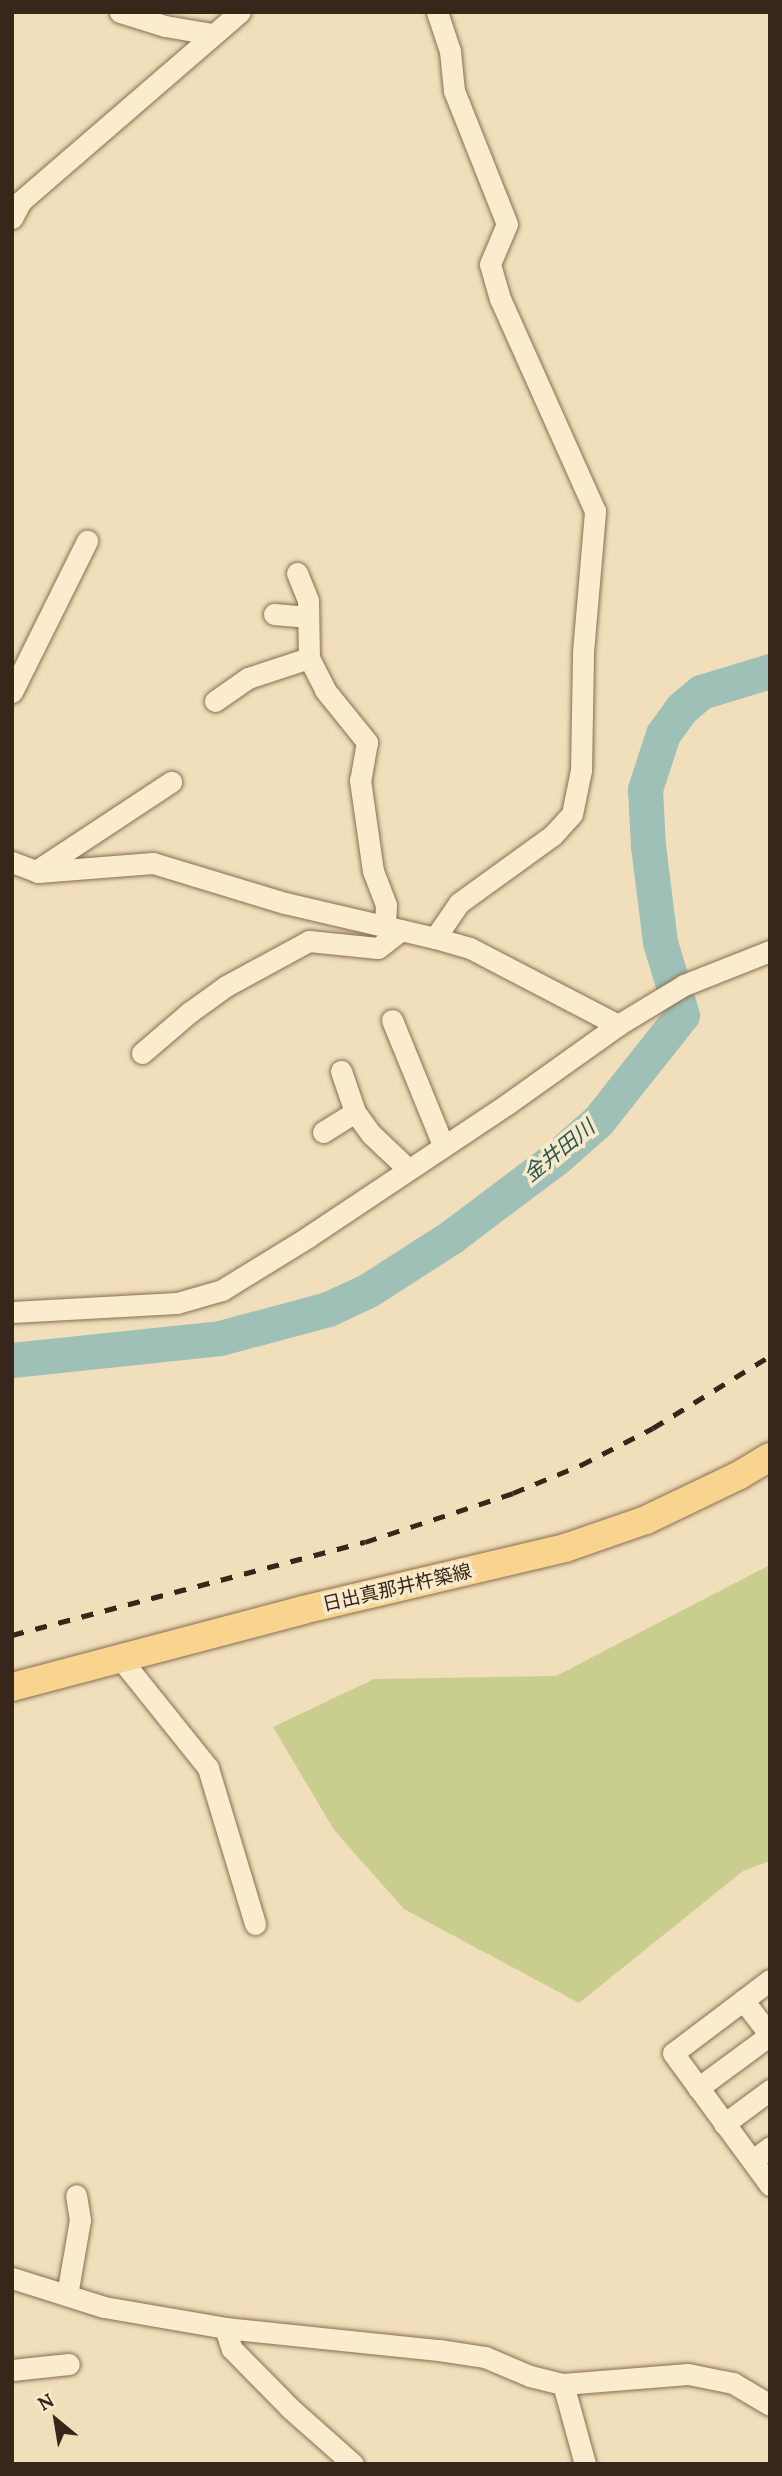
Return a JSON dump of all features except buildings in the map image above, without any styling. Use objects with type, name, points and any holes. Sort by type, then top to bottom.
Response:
[{"type":"main road","name":"日出真那井杵築線","points":[[12,1688],[303,1610],[565,1548],[646,1520],[738,1476],[770,1457]]},
{"type":"street","points":[[120,12],[165,26],[212,34]]},
{"type":"street","points":[[12,218],[21,201],[240,12]]},
{"type":"street","points":[[435,939],[459,903],[553,835],[572,814],[581,770],[583,652],[595,511],[500,299],[490,264],[507,224],[454,91],[450,51],[437,12]]},
{"type":"street","points":[[12,692],[87,541]]},
{"type":"street","points":[[297,573],[309,600],[309,658],[325,690],[367,742],[360,780],[373,871],[393,929]]},
{"type":"street","points":[[274,614],[308,617]]},
{"type":"street","points":[[215,701],[248,678],[309,658]]},
{"type":"street","points":[[36,871],[171,782]]},
{"type":"street","points":[[12,862],[36,871],[153,863],[285,903],[470,948],[618,1025]]},
{"type":"street","points":[[142,1053],[190,1012],[226,986],[309,941],[377,948],[393,929]]},
{"type":"street","points":[[12,1312],[177,1303],[222,1290],[308,1237],[407,1168],[506,1105],[618,1025],[684,985],[770,951]]},
{"type":"street","points":[[393,1020],[443,1145]]},
{"type":"street","points":[[341,1071],[355,1112],[371,1134],[407,1168]]},
{"type":"street","points":[[323,1132],[355,1112]]},
{"type":"street","points":[[120,1658],[208,1768],[255,1924]]},
{"type":"street","points":[[770,1980],[673,2053],[770,2185]]},
{"type":"street","points":[[698,2088],[770,2035],[743,2000]]},
{"type":"street","points":[[724,2124],[770,2090]]},
{"type":"street","points":[[752,2160],[770,2147]]},
{"type":"street","points":[[67,2295],[80,2220],[76,2195]]},
{"type":"street","points":[[12,2278],[104,2307],[225,2328],[485,2357],[530,2376],[563,2384],[688,2374],[733,2383],[770,2405]]},
{"type":"street","points":[[225,2328],[232,2349],[290,2408],[353,2464]]},
{"type":"street","points":[[12,2370],[69,2364]]},
{"type":"street","points":[[563,2384],[586,2464]]},
{"type":"green space","points":[[770,1565],[770,1861],[743,1871],[579,2003],[404,1909],[334,1830],[273,1727],[374,1679],[556,1676]]},
{"type":"waterway","name":"金井田川","points":[[12,1360],[220,1338],[328,1309],[367,1291],[451,1237],[556,1158],[598,1121],[682,1015],[660,942],[648,846],[645,789],[663,734],[682,708],[701,692],[770,671]]},
{"type":"railway","points":[[12,1635],[365,1542],[513,1493],[581,1465],[653,1428],[770,1356]]}]
